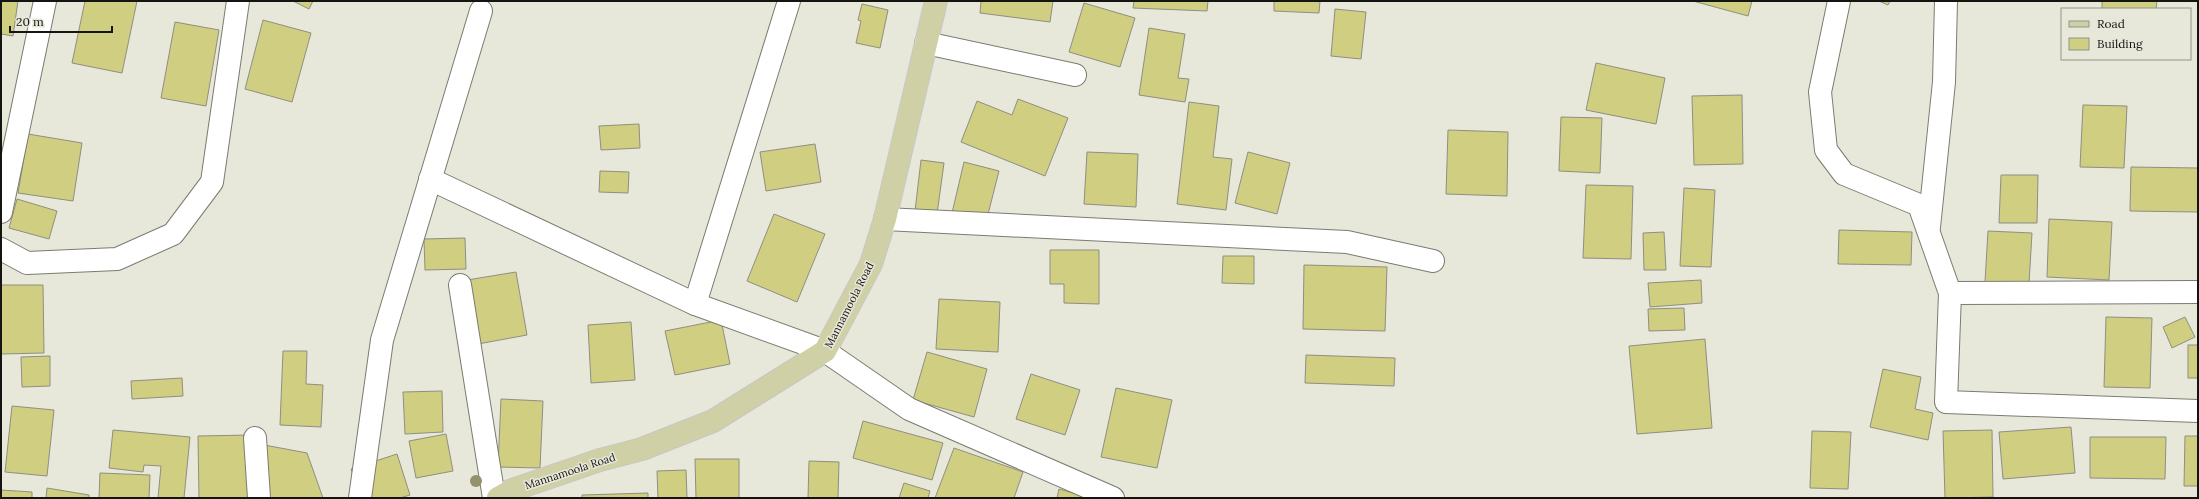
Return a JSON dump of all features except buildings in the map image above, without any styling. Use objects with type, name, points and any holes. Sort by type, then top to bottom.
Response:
[{"type":"main road","name":"Mannamoola Road","points":[[498,498],[512,490],[600,460],[642,449],[713,421],[825,351],[871,264],[885,219],[936,1]]},
{"type":"street","points":[[1,212],[45,1]]},
{"type":"street","points":[[1,249],[27,263],[116,259],[173,234],[212,182],[238,1]]},
{"type":"street","points":[[696,304],[789,1]]},
{"type":"street","points":[[1839,1],[1820,92],[1826,150],[1844,174],[1918,205],[1950,293],[1946,402],[2198,411]]},
{"type":"street","points":[[1929,234],[1944,82],[1946,1]]},
{"type":"street","points":[[360,498],[382,340],[481,11]]},
{"type":"street","points":[[926,43],[1074,75]]},
{"type":"street","points":[[430,178],[696,304],[825,351],[909,409],[1113,498]]},
{"type":"street","points":[[885,219],[1347,242],[1433,262]]},
{"type":"street","points":[[460,285],[494,498]]},
{"type":"street","points":[[1950,293],[2198,292]]},
{"type":"street","points":[[255,438],[259,498]]}]
